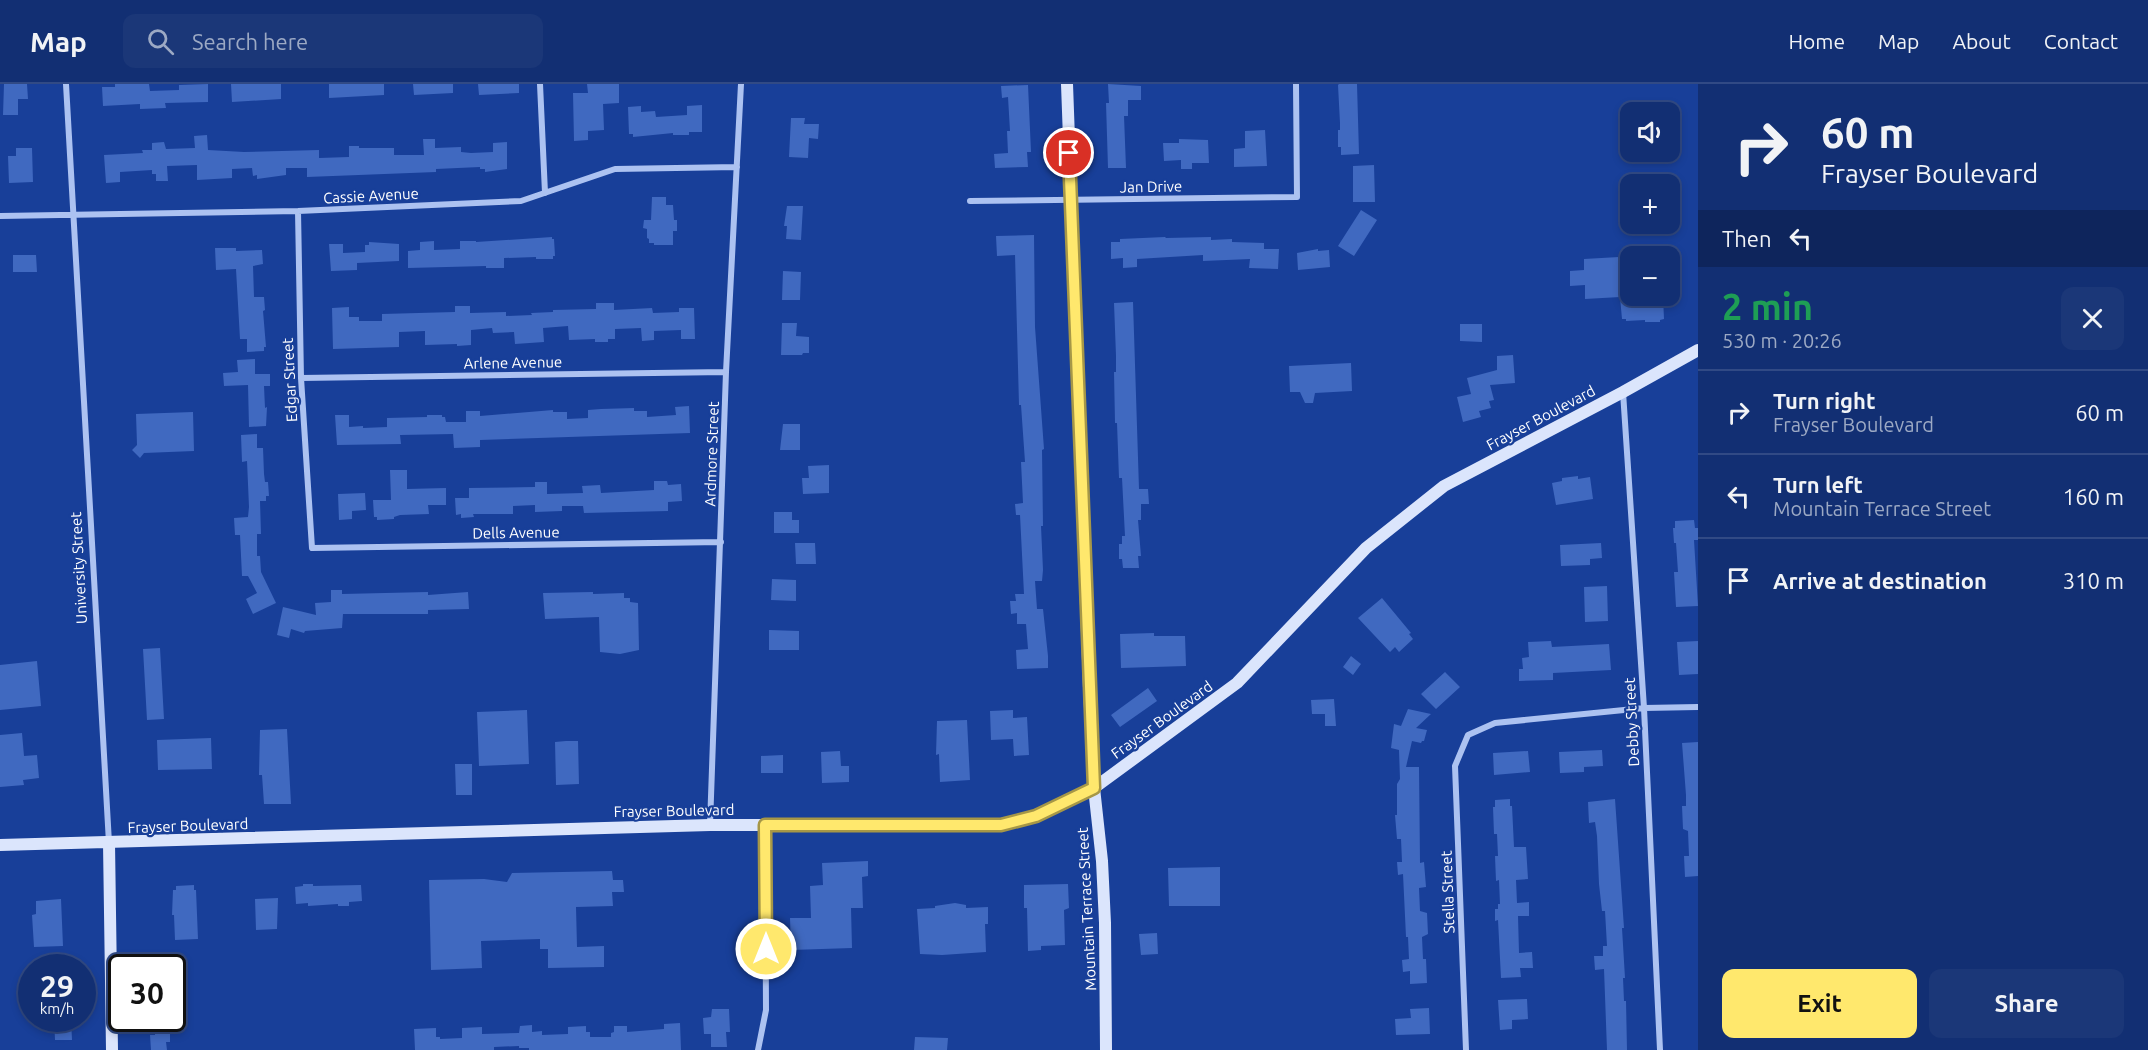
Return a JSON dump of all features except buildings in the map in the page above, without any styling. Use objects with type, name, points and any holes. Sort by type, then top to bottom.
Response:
[{"type":"main road","name":"Mountain Terrace Street","points":[[1067,84],[1094,788],[1105,916],[1106,1050]]},
{"type":"main road","name":"Frayser Boulevard","points":[[0,845],[710,825],[1001,825],[1036,816],[1094,788],[1237,683],[1366,548],[1444,486],[1698,350]]},
{"type":"main road","name":"University Street","points":[[109,843],[112,1050]]},
{"type":"street","name":"University Street","points":[[66,84],[109,843]]},
{"type":"street","points":[[540,84],[545,193]]},
{"type":"street","name":"Ardmore Street","points":[[710,825],[726,372],[741,84]]},
{"type":"street","name":"Jan Drive","points":[[970,201],[1297,197],[1296,84]]},
{"type":"street","name":"Cassie Avenue","points":[[0,216],[298,211],[521,201],[615,169],[737,167]]},
{"type":"street","name":"Edgar Street","points":[[298,211],[301,378],[312,548]]},
{"type":"street","name":"Arlene Avenue","points":[[301,378],[726,372]]},
{"type":"street","name":"Debby Street","points":[[1623,392],[1644,708],[1660,1050]]},
{"type":"street","name":"Dells Avenue","points":[[312,548],[721,542]]},
{"type":"street","points":[[1644,708],[1698,707]]},
{"type":"street","name":"Stella Street","points":[[1466,1050],[1455,766],[1468,735],[1495,723],[1644,708]]},
{"type":"street","points":[[758,1050],[766,1010],[765,825]]},
{"type":"route","points":[[766,949],[765,825],[1001,825],[1036,816],[1094,788],[1069,153]]}]
